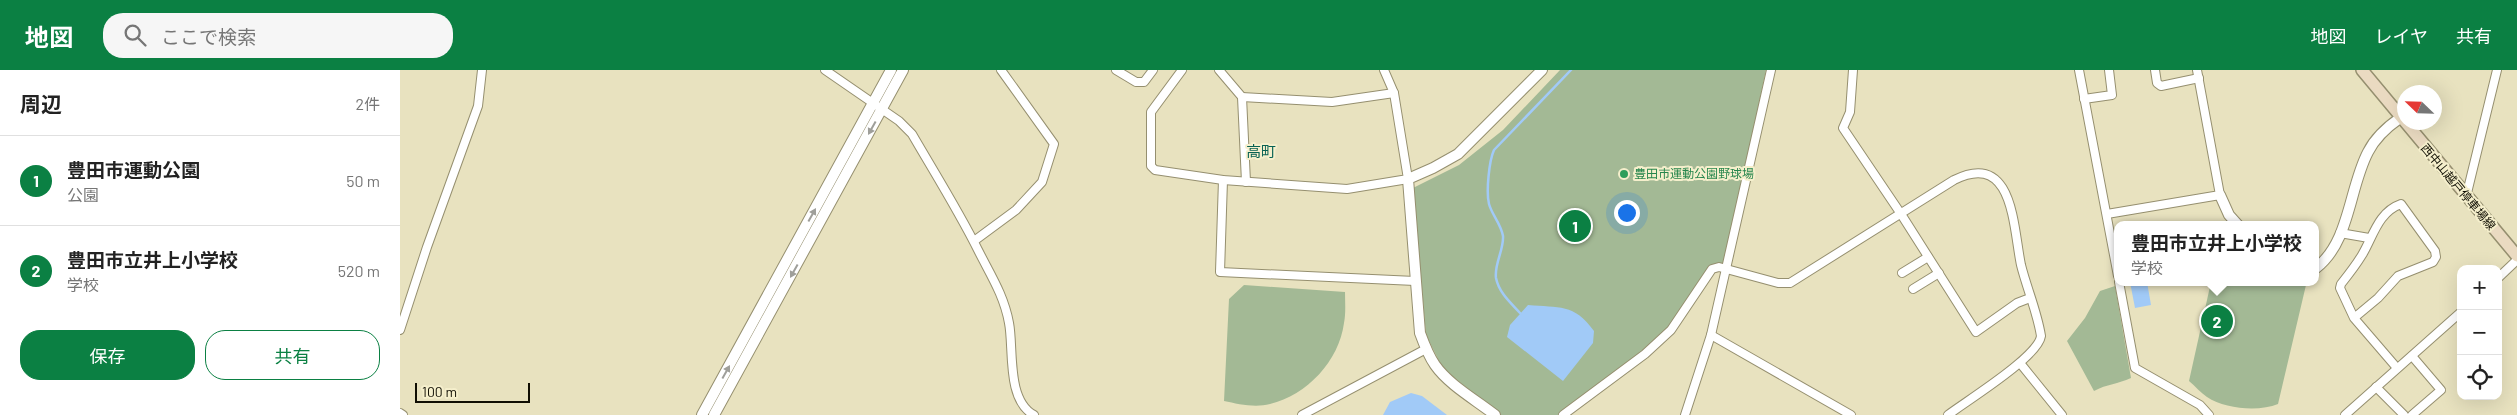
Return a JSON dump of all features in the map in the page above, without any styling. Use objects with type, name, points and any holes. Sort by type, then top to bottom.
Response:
[{"type":"main road","name":"西中山越戸停車場線","points":[[2362,70],[2397,114]]},
{"type":"main road","name":"西中山越戸停車場線","points":[[2410,130],[2517,256]]},
{"type":"street","points":[[400,330],[427,247],[478,106],[482,70]]},
{"type":"street","points":[[825,70],[899,121],[912,134],[974,241],[1001,294],[1010,324],[1013,373],[1019,397],[1034,415]]},
{"type":"street","points":[[702,415],[891,70]]},
{"type":"street","points":[[714,415],[904,70]]},
{"type":"street","points":[[974,241],[1016,210],[1042,182],[1054,144],[1001,70]]},
{"type":"street","points":[[1116,70],[1136,82],[1144,82],[1153,70]]},
{"type":"street","points":[[1182,70],[1151,112],[1151,166],[1155,170],[1223,180],[1347,189],[1408,179],[1458,154],[1542,70]]},
{"type":"street","points":[[1219,70],[1242,98],[1246,182]]},
{"type":"street","points":[[1384,70],[1394,93],[1408,179],[1420,333],[1435,365],[1447,377],[1495,415]]},
{"type":"street","points":[[1684,415],[1711,335],[1724,268],[1771,70]]},
{"type":"street","points":[[1853,70],[1850,112],[1843,128],[1901,214],[1976,332],[2016,303],[2030,298]]},
{"type":"street","points":[[2079,70],[2114,253]]},
{"type":"street","points":[[2084,99],[2112,95],[2109,70]]},
{"type":"street","points":[[2154,70],[2157,83],[2161,86],[2198,74],[2220,195],[2229,215],[2234,221]]},
{"type":"street","points":[[2466,197],[2497,70]]},
{"type":"street","points":[[1242,98],[1332,102],[1394,93]]},
{"type":"street","points":[[2319,265],[2328,255],[2340,233],[2368,151],[2386,128],[2397,120]]},
{"type":"street","points":[[1563,415],[1645,354],[1671,330],[1712,269],[1724,268],[1778,283],[1790,283],[1968,174],[1984,174],[1994,178],[2008,194],[2022,266],[2039,325],[2040,340],[2038,346],[2020,362],[1948,415]]},
{"type":"street","points":[[1223,180],[1220,272],[1415,281]]},
{"type":"street","points":[[2107,214],[2220,195]]},
{"type":"street","points":[[2354,318],[2378,298],[2398,276],[2433,262],[2436,257],[2435,251],[2401,204],[2394,207],[2369,238],[2364,253],[2340,288],[2354,318],[2397,368]]},
{"type":"street","points":[[2340,233],[2369,238]]},
{"type":"street","points":[[1902,273],[1928,257]]},
{"type":"street","points":[[2502,274],[2517,260]]},
{"type":"street","points":[[1913,289],[1939,273]]},
{"type":"street","points":[[2121,286],[2135,368],[2200,404],[2209,415]]},
{"type":"street","points":[[2345,415],[2457,316]]},
{"type":"street","points":[[1711,335],[1851,415]]},
{"type":"street","points":[[1302,415],[1426,349]]},
{"type":"street","points":[[2412,356],[2441,390],[2412,415]]},
{"type":"street","points":[[2020,362],[2062,415]]},
{"type":"street","points":[[2376,387],[2404,415]]},
{"type":"green space","points":[[1560,70],[1766,70],[1725,264],[1714,264],[1665,334],[1566,415],[1501,415],[1443,369],[1426,335],[1413,188],[1459,165],[1503,130]]},
{"type":"green space","points":[[1244,285],[1345,292],[1345,315],[1341,337],[1328,363],[1319,374],[1296,393],[1270,404],[1258,406],[1224,401],[1229,299]]},
{"type":"green space","points":[[2115,286],[2131,378],[2094,391],[2067,341],[2085,318],[2100,291]]},
{"type":"green space","points":[[2210,286],[2306,286],[2278,404],[2261,408],[2232,407],[2214,401],[2202,394],[2189,381]]},
{"type":"water","points":[[2131,286],[2148,286],[2151,305],[2135,308]]},
{"type":"water","points":[[1528,305],[1557,307],[1573,311],[1587,322],[1594,331],[1593,343],[1563,381],[1507,337],[1510,325]]},
{"type":"water","points":[[1411,393],[1422,396],[1447,415],[1383,415],[1390,402]]},
{"type":"waterway","points":[[1520,313],[1503,293],[1496,278],[1496,268],[1503,236],[1489,204],[1489,169],[1494,150],[1571,70]]},
{"type":"place","name":"豊田市運動公園野球場","points":[[1624,174]]},
{"type":"place","name":"豊田市運動公園","points":[[1575,226]]},
{"type":"place","name":"豊田市立井上小学校","points":[[2217,321]]},
{"type":"district","name":"高町","points":[[1261,152]]}]
